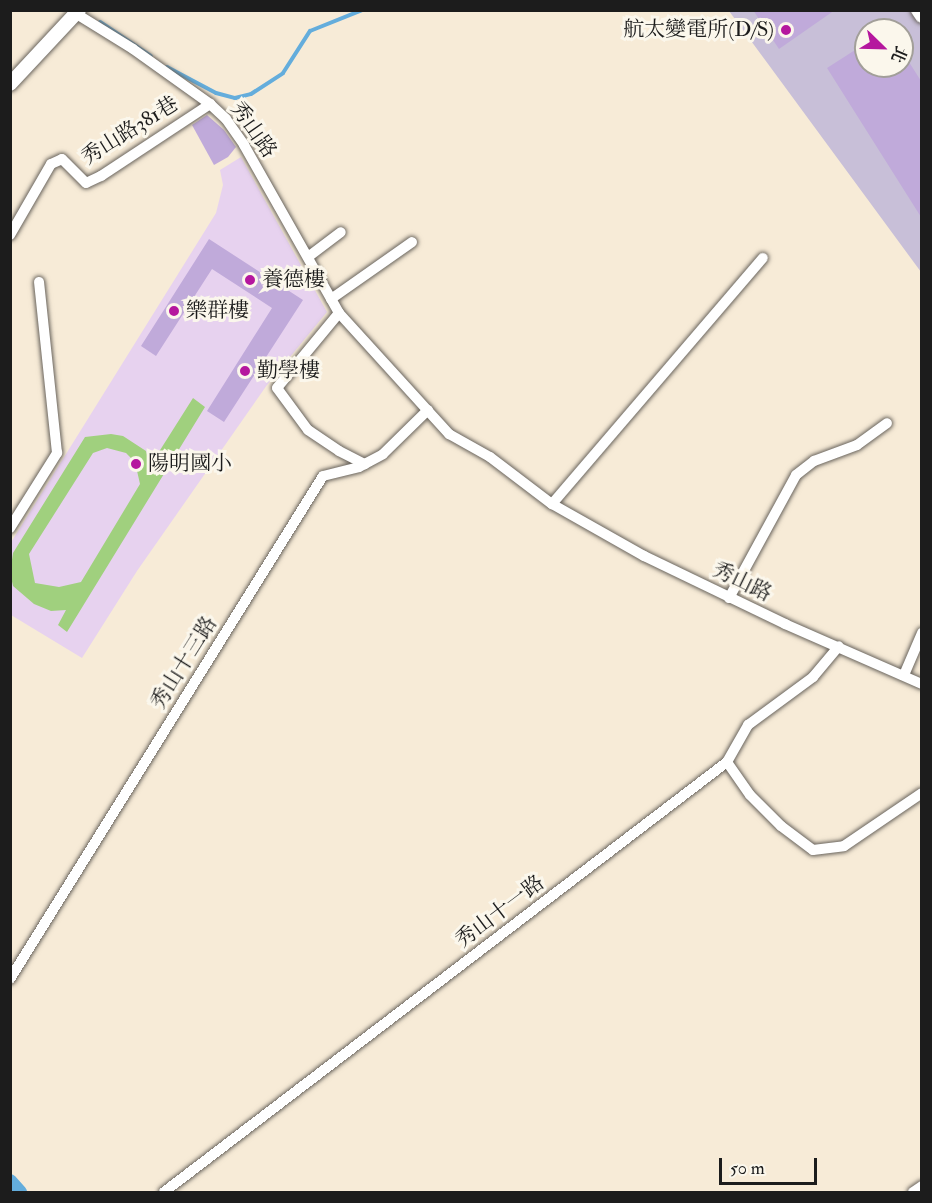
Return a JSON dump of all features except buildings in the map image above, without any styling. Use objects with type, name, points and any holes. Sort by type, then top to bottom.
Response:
[{"type":"street","points":[[918,10],[921,16]]},
{"type":"street","points":[[10,84],[77,12]]},
{"type":"street","name":"秀山路","points":[[77,12],[210,104],[226,119],[244,145],[339,314],[449,434],[490,457],[552,504],[644,556],[729,598],[921,684]]},
{"type":"street","name":"秀山路381巷","points":[[10,235],[51,164],[62,159],[86,183],[101,176],[210,104]]},
{"type":"street","points":[[308,257],[341,232]]},
{"type":"street","points":[[331,299],[412,242]]},
{"type":"street","points":[[552,504],[763,258]]},
{"type":"street","points":[[10,528],[57,453],[39,282]]},
{"type":"street","points":[[339,314],[277,388],[308,430],[339,451],[365,464]]},
{"type":"street","name":"秀山十三路","points":[[10,979],[323,476],[365,464],[383,454],[428,410]]},
{"type":"street","points":[[729,598],[796,475],[814,461],[857,445],[887,423]]},
{"type":"street","points":[[904,675],[921,633]]},
{"type":"street","name":"秀山十一路","points":[[164,1192],[727,762],[748,725],[813,677],[839,646]]},
{"type":"street","points":[[727,762],[750,795],[781,826],[813,850],[844,846],[921,793]]},
{"type":"street","points":[[913,1192],[921,1186]]},
{"type":"shaded area","points":[[729,11],[921,11],[921,272]]},
{"type":"shaded area","name":"陽明國小","points":[[241,157],[327,312],[267,385],[137,571],[82,658],[11,615],[10,544],[216,213],[223,185],[220,170]]},
{"type":"green space","points":[[193,398],[205,407],[67,632],[58,625],[66,610],[51,611],[34,604],[13,586],[10,573],[13,553],[85,437],[111,434],[123,436],[146,451],[150,466]],"holes":[[[107,448],[126,453],[135,462],[140,484],[81,582],[59,587],[35,583],[29,554],[93,453]]]},
{"type":"waterway","points":[[167,67],[216,93],[235,98],[251,94],[283,73],[310,31],[362,10]]},
{"type":"waterway","points":[[100,22],[151,56]]},
{"type":"waterway","points":[[10,1181],[20,1192]]},
{"type":"place","name":"航太變電所(D/S)","points":[[786,30]]},
{"type":"place","name":"養德樓","points":[[250,280]]},
{"type":"place","name":"樂群樓","points":[[174,311]]},
{"type":"place","name":"勤學樓","points":[[245,371]]},
{"type":"place","name":"陽明國小","points":[[136,464]]}]
